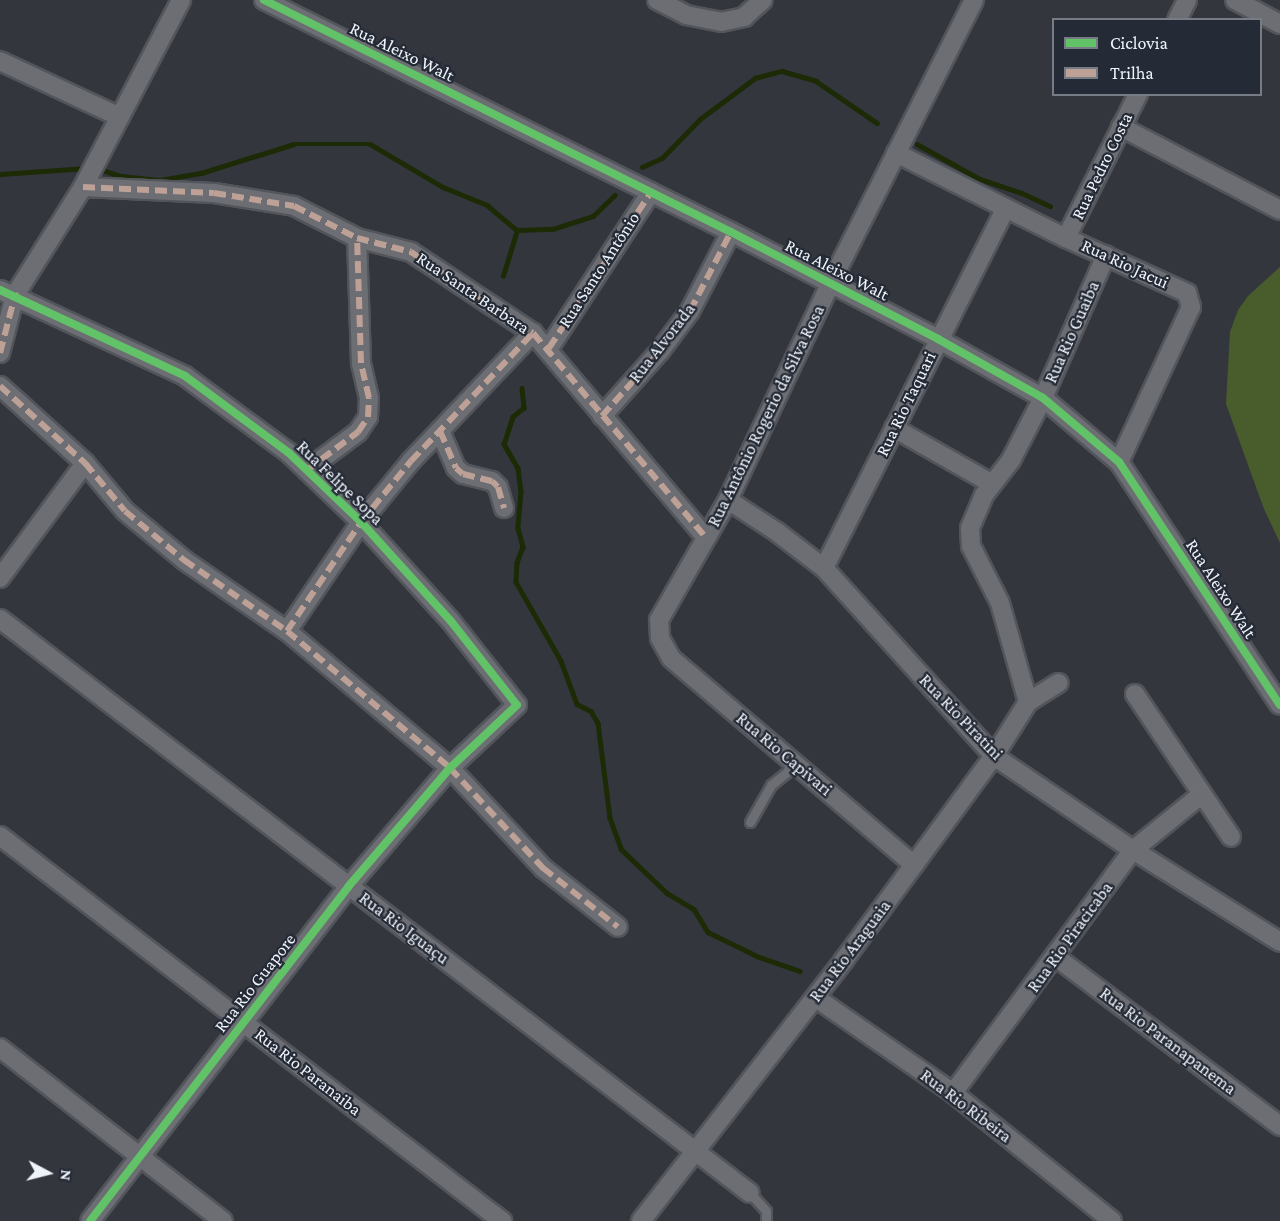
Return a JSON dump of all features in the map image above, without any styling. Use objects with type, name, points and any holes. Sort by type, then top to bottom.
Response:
[{"type":"street","points":[[0,353],[7,293],[83,187],[181,0]]},
{"type":"street","name":"Rua Aleixo Walt","points":[[264,0],[731,232],[938,339],[1043,398],[1119,462],[1280,705]]},
{"type":"street","points":[[657,0],[686,15],[721,22],[744,17],[763,0]]},
{"type":"street","name":"Rua Antônio Rogerio da Silva Rosa","points":[[660,638],[659,620],[728,500],[830,284],[974,0]]},
{"type":"street","points":[[1178,18],[1187,0]]},
{"type":"street","points":[[1235,0],[1280,24]]},
{"type":"street","points":[[0,61],[120,117]]},
{"type":"street","name":"Rua Pedro Costa","points":[[1066,238],[1137,96]]},
{"type":"street","points":[[1121,127],[1280,210]]},
{"type":"street","name":"Rua Rio Jacui","points":[[896,153],[1066,238],[1187,293],[1191,307],[1119,462]]},
{"type":"street","name":"Rua Santa Barbara","points":[[83,187],[214,193],[294,206],[357,238],[411,252],[533,333],[549,348],[602,416],[706,538]]},
{"type":"street","name":"Rua Santo Antônio","points":[[549,348],[651,192]]},
{"type":"street","name":"Rua Rio Taquari","points":[[824,568],[1006,208]]},
{"type":"street","name":"Rua Alvorada","points":[[602,416],[660,351],[690,311],[731,232]]},
{"type":"street","points":[[307,470],[358,432],[368,417],[369,398],[361,363],[357,238]]},
{"type":"street","name":"Rua Rio Guaiba","points":[[1028,702],[1000,603],[971,546],[970,528],[973,516],[991,483],[1011,460],[1043,398],[1106,255]]},
{"type":"street","name":"Rua Felipe Sopa","points":[[7,293],[185,376],[289,453],[361,522],[450,620],[518,705]]},
{"type":"street","points":[[287,631],[361,522],[411,461],[533,333]]},
{"type":"street","points":[[0,386],[85,463],[125,511],[184,560],[287,631],[450,768],[543,868],[618,927]]},
{"type":"street","points":[[894,428],[991,483]]},
{"type":"street","points":[[440,430],[456,468],[463,474],[492,481],[498,488],[504,507]]},
{"type":"street","points":[[0,578],[85,463]]},
{"type":"street","name":"Rua Rio Piratini","points":[[728,500],[777,532],[824,568],[994,756],[1280,942]]},
{"type":"street","name":"Rua Rio Iguaçu","points":[[0,619],[750,1193]]},
{"type":"street","name":"Rua Rio Capivari","points":[[660,638],[671,658],[914,865]]},
{"type":"street","name":"Rua Rio Araguaia","points":[[641,1221],[816,998],[994,756],[1028,702],[1059,682]]},
{"type":"street","points":[[1135,694],[1231,837]]},
{"type":"street","name":"Rua Rio Guapore","points":[[90,1221],[349,886],[450,768],[518,705]]},
{"type":"street","name":"Rua Rio Piracicaba","points":[[953,1094],[1134,849],[1202,794]]},
{"type":"street","name":"Rua Rio Paranaiba","points":[[0,836],[502,1221]]},
{"type":"street","name":"Rua Rio Paranapanema","points":[[1056,957],[1280,1126]]},
{"type":"street","name":"Rua Rio Ribeira","points":[[816,998],[953,1094],[1112,1221]]},
{"type":"street","points":[[0,1048],[223,1221]]},
{"type":"lane","points":[[750,822],[771,785],[786,772],[792,762]]},
{"type":"lane","points":[[750,1193],[766,1211],[766,1221]]},
{"type":"green space","points":[[1280,267],[1280,543],[1264,509],[1226,404],[1230,332],[1238,310],[1248,296]]},
{"type":"waterway","points":[[642,167],[662,158],[700,119],[755,78],[782,71],[816,81],[877,123]]},
{"type":"waterway","points":[[99,169],[121,176],[160,180],[201,173],[294,144],[370,144],[443,187],[487,205],[517,230],[553,229],[593,216],[615,195]]},
{"type":"waterway","points":[[917,144],[980,179],[1022,193],[1050,206]]},
{"type":"waterway","points":[[0,174],[87,168]]},
{"type":"waterway","points":[[503,276],[517,230]]},
{"type":"waterway","points":[[522,388],[524,408],[513,417],[504,444],[518,468],[521,491],[518,528],[523,547],[517,563],[516,582],[561,661],[577,704],[591,711],[598,723],[610,818],[621,849],[667,893],[694,909],[708,932],[759,957],[800,971]]},
{"type":"marked path","points":[[83,187],[214,193],[294,206],[357,238],[411,252],[533,333],[706,538]]},
{"type":"marked path","points":[[549,348],[651,192]]},
{"type":"marked path","points":[[602,416],[660,351],[690,311],[731,232]]},
{"type":"marked path","points":[[307,470],[358,432],[368,417],[369,398],[361,363],[357,238]]},
{"type":"marked path","points":[[0,353],[15,295],[18,296]]},
{"type":"marked path","points":[[287,631],[361,522],[411,461],[533,333]]},
{"type":"marked path","points":[[0,386],[85,463],[125,511],[184,560],[287,631],[450,768],[543,868],[618,927]]},
{"type":"marked path","points":[[440,431],[456,468],[463,474],[492,481],[498,487],[504,508]]},
{"type":"cycle path","points":[[264,0],[731,232],[938,339],[1043,398],[1119,462],[1280,705]]},
{"type":"cycle path","points":[[0,290],[185,376],[289,453],[361,522],[450,620],[517,705],[450,768],[349,886],[90,1221]]}]
